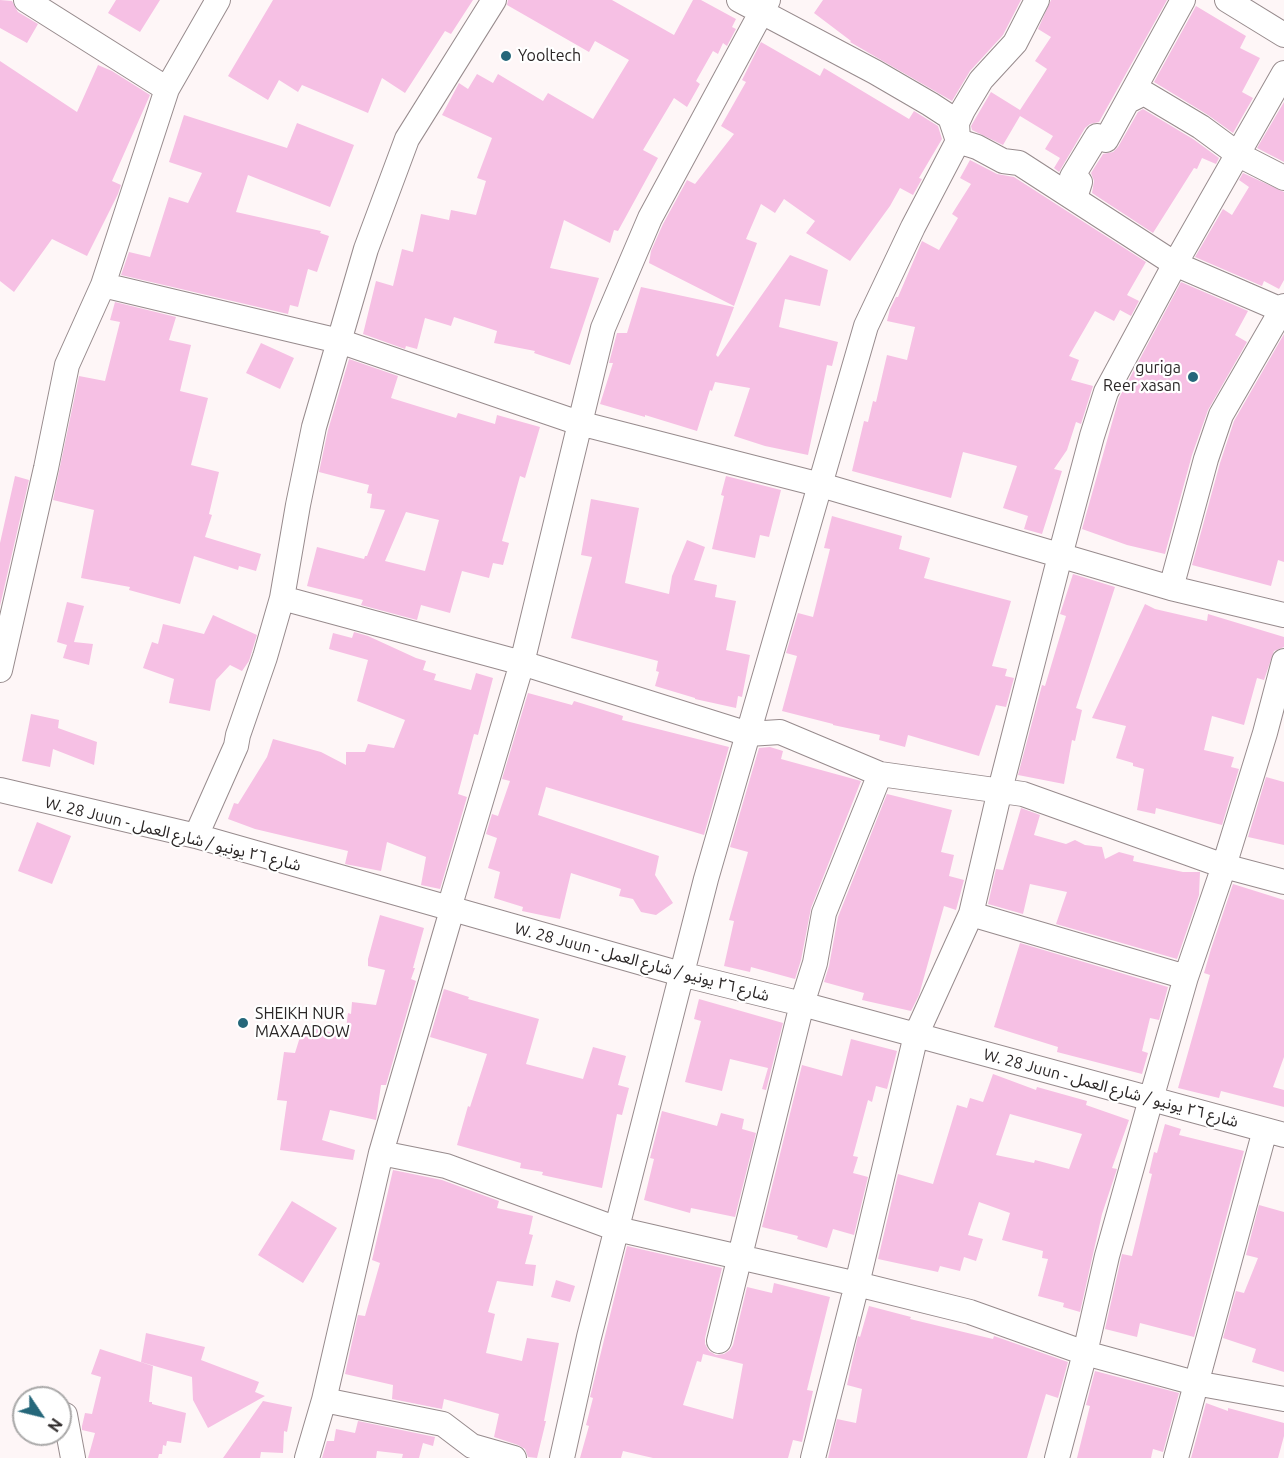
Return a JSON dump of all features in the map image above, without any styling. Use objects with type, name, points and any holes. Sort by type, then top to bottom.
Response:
[{"type":"street","points":[[0,670],[67,365],[103,285],[167,88],[218,0]]},
{"type":"street","points":[[196,836],[236,746],[265,657],[282,598],[314,428],[366,249],[407,139],[494,0]]},
{"type":"street","points":[[739,0],[765,6],[943,112],[950,117],[958,141]]},
{"type":"street","points":[[562,1458],[589,1337],[706,879],[866,326],[913,227],[958,141],[957,123],[963,110],[981,80],[1015,43],[1037,0]]},
{"type":"street","points":[[1075,198],[1080,182],[1072,177],[1096,136],[1106,140],[1183,0]]},
{"type":"street","points":[[1227,0],[1284,35]]},
{"type":"street","points":[[38,3],[167,88]]},
{"type":"street","points":[[307,1458],[324,1400],[381,1153],[452,910],[450,905],[522,663],[603,328],[650,218],[765,6]]},
{"type":"street","points":[[813,1458],[916,1035],[971,914],[1060,556],[1106,392],[1175,264],[1284,73]]},
{"type":"street","points":[[1130,100],[1144,93],[1201,127],[1239,155],[1284,177]]},
{"type":"street","points":[[958,141],[977,147],[1003,160],[1019,163],[1175,264],[1283,309],[1221,415],[1206,459],[1171,588]]},
{"type":"street","points":[[103,285],[339,341],[579,423],[821,485],[1171,588],[1284,615]]},
{"type":"street","points":[[282,598],[522,663],[748,734],[780,732],[880,774],[1023,794],[1224,866],[1284,882]]},
{"type":"street","points":[[1057,1458],[1085,1353],[1107,1256],[1186,977],[1224,866],[1275,736],[1284,662]]},
{"type":"street","points":[[719,1341],[802,1004],[815,963],[824,913],[880,774]]},
{"type":"street","name":"W. 28 Juun - شارع ٢٦ يونيو / شارع العمل","points":[[0,790],[196,836],[681,974],[802,1004],[1275,1133]]},
{"type":"street","points":[[971,914],[1186,977]]},
{"type":"street","points":[[1176,1458],[1195,1383],[1275,1133]]},
{"type":"street","points":[[381,1153],[446,1166],[617,1229],[970,1312],[1085,1353],[1195,1383],[1284,1398]]},
{"type":"street","points":[[324,1400],[443,1424],[472,1446],[514,1458]]},
{"type":"building","points":[[0,0],[12,1],[18,12],[38,24],[27,43],[0,28]]},
{"type":"building","points":[[116,0],[160,0],[140,32],[108,13]]},
{"type":"building","points":[[273,0],[473,0],[451,34],[445,31],[405,93],[382,78],[368,113],[302,85],[298,92],[279,80],[268,100],[228,76]]},
{"type":"building","points":[[508,0],[612,0],[674,35],[693,0],[701,0],[736,19],[732,27],[736,29],[727,46],[723,43],[718,54],[713,51],[696,81],[700,84],[687,107],[674,98],[643,150],[658,158],[618,231],[614,230],[610,243],[564,220],[550,268],[599,278],[570,365],[534,353],[535,351],[494,343],[497,331],[454,317],[451,326],[425,318],[417,349],[406,346],[405,349],[363,334],[376,281],[393,286],[402,249],[413,252],[421,214],[449,220],[451,210],[476,215],[486,181],[477,178],[492,138],[442,115],[459,83],[468,89],[477,74],[493,83],[498,74],[543,101],[548,93],[593,119],[629,60],[595,41],[589,52],[507,5]]},
{"type":"building","points":[[823,0],[1021,0],[1003,35],[970,71],[952,101],[850,42],[814,13]]},
{"type":"building","points":[[1051,0],[1167,0],[1099,122],[1085,128],[1059,172],[1054,168],[1060,158],[1045,149],[1053,136],[1020,116],[1003,145],[972,130],[971,126],[991,92],[1020,110],[1047,69],[1035,61],[1051,37],[1038,29]]},
{"type":"building","points":[[1196,6],[1246,36],[1240,48],[1260,58],[1242,92],[1253,98],[1233,133],[1154,82]]},
{"type":"building","points":[[761,42],[820,76],[824,68],[909,119],[914,111],[938,126],[942,139],[919,178],[922,179],[913,195],[900,188],[890,206],[850,261],[806,233],[815,221],[784,199],[775,213],[761,204],[746,239],[757,243],[734,306],[649,263],[651,251],[663,224],[687,180],[695,184],[734,134],[721,126],[746,82],[742,80]]},
{"type":"building","points":[[0,61],[77,112],[98,65],[150,95],[112,181],[121,185],[118,194],[87,256],[52,239],[14,292],[0,281]]},
{"type":"building","points":[[1284,102],[1284,162],[1257,148]]},
{"type":"building","points":[[1143,109],[1193,139],[1219,158],[1216,164],[1202,158],[1197,169],[1194,168],[1153,233],[1092,193],[1094,181],[1091,173],[1103,154],[1113,152],[1118,147],[1138,112]]},
{"type":"building","points":[[184,115],[287,148],[297,123],[354,145],[330,207],[248,175],[236,212],[321,231],[320,233],[329,236],[317,272],[308,269],[298,307],[290,305],[288,314],[121,275],[129,252],[150,257],[169,197],[188,203],[202,173],[169,162]]},
{"type":"building","points":[[970,160],[997,174],[1014,177],[1146,262],[1127,295],[1139,301],[1131,316],[1120,310],[1114,321],[1095,311],[1069,356],[1079,360],[1071,380],[1093,386],[1081,424],[1076,422],[1067,450],[1054,469],[1062,471],[1042,534],[1024,529],[1028,516],[1003,508],[1017,466],[963,452],[951,498],[852,471],[864,421],[868,422],[873,401],[876,402],[887,355],[907,360],[915,327],[887,321],[890,309],[898,297],[922,241],[939,250],[958,218],[952,214],[971,184],[960,178]]},
{"type":"building","points":[[1243,173],[1284,192],[1284,280],[1279,289],[1264,281],[1262,286],[1195,257],[1223,209],[1232,215],[1249,187],[1239,180]]},
{"type":"building","points":[[790,255],[828,270],[820,306],[785,299],[779,327],[838,342],[832,366],[827,365],[808,455],[765,446],[734,436],[750,388],[715,382],[712,391],[710,390],[697,431],[600,404],[613,363],[609,363],[617,333],[627,333],[641,287],[734,307],[716,355],[718,357]]},
{"type":"building","points":[[1181,282],[1248,311],[1235,335],[1247,342],[1208,410],[1192,455],[1165,554],[1127,545],[1082,529],[1119,398]]},
{"type":"building","points":[[115,302],[176,317],[169,340],[191,345],[180,391],[208,398],[191,465],[219,472],[209,514],[212,515],[205,537],[261,554],[256,571],[239,566],[238,570],[194,556],[180,604],[129,590],[130,587],[81,578],[94,510],[53,500],[79,376],[105,381],[120,322],[110,320]]},
{"type":"building","points":[[1284,334],[1284,562],[1278,560],[1271,586],[1192,565],[1234,421]]},
{"type":"building","points":[[261,343],[294,358],[280,389],[246,373]]},
{"type":"building","points":[[349,359],[398,376],[391,398],[456,418],[458,413],[495,424],[497,415],[540,427],[525,478],[520,476],[502,541],[509,543],[503,565],[493,563],[489,578],[462,571],[450,613],[421,605],[417,620],[361,605],[363,600],[307,586],[317,547],[364,559],[385,510],[370,508],[372,494],[367,493],[369,485],[319,472],[328,430]],"holes":[[[406,512],[439,520],[425,571],[385,561]]]},
{"type":"building","points":[[15,476],[29,480],[0,606],[0,543]]},
{"type":"building","points":[[726,476],[781,490],[769,537],[760,535],[755,558],[712,549],[724,496],[721,495]]},
{"type":"building","points":[[591,499],[639,508],[625,583],[669,594],[672,576],[687,540],[705,547],[694,580],[717,585],[715,597],[736,601],[726,650],[750,655],[742,697],[738,696],[736,708],[695,699],[655,686],[659,672],[656,671],[658,661],[571,638],[592,557],[581,555]]},
{"type":"building","points":[[832,516],[902,536],[899,549],[930,558],[924,578],[1011,601],[992,666],[1007,669],[1005,676],[1014,678],[1006,707],[996,705],[979,756],[908,735],[905,747],[879,740],[880,735],[782,711],[797,656],[786,653],[798,613],[813,617],[830,549],[824,548]]},
{"type":"building","points":[[1073,574],[1115,587],[1076,708],[1082,710],[1075,741],[1072,740],[1064,784],[1018,775],[1042,685],[1045,686],[1066,616],[1060,614]]},
{"type":"building","points":[[67,602],[84,606],[74,642],[93,644],[89,665],[63,658],[67,645],[57,642]]},
{"type":"building","points":[[1145,604],[1155,609],[1207,621],[1208,614],[1284,637],[1284,647],[1274,651],[1264,680],[1257,678],[1244,725],[1212,716],[1204,750],[1234,757],[1231,767],[1239,769],[1222,825],[1156,808],[1155,814],[1137,810],[1144,769],[1116,758],[1126,726],[1092,718]]},
{"type":"building","points":[[213,615],[257,635],[249,661],[242,671],[230,665],[216,680],[210,711],[169,703],[174,679],[143,668],[152,642],[158,644],[163,624],[204,634]]},
{"type":"building","points":[[354,632],[426,661],[423,670],[436,674],[434,680],[471,690],[476,673],[493,678],[478,735],[474,734],[458,794],[467,797],[440,889],[421,885],[426,857],[387,842],[381,871],[345,864],[348,851],[255,829],[228,819],[234,803],[238,804],[267,757],[273,739],[321,752],[346,765],[346,752],[365,752],[368,744],[394,748],[405,720],[357,701],[368,660],[329,649],[333,633],[352,638]]},
{"type":"building","points":[[528,693],[572,705],[574,701],[623,716],[622,720],[729,747],[704,835],[546,787],[538,815],[659,856],[655,875],[673,903],[656,915],[641,912],[633,899],[619,896],[621,889],[571,873],[560,919],[522,911],[523,907],[494,898],[500,872],[488,868],[497,838],[486,834],[492,814],[498,816],[510,781],[502,779]]},
{"type":"building","points":[[31,714],[59,720],[58,728],[97,742],[94,765],[53,749],[50,767],[22,761]]},
{"type":"building","points":[[770,747],[783,751],[781,759],[861,781],[811,908],[795,979],[751,967],[750,972],[724,966],[734,921],[729,920],[748,852],[730,847],[759,748]]},
{"type":"building","points":[[1266,777],[1284,782],[1284,845],[1248,837]]},
{"type":"building","points":[[887,794],[952,810],[941,852],[954,855],[949,876],[964,880],[956,910],[944,906],[919,995],[911,1011],[862,1000],[864,993],[824,982],[838,917]]},
{"type":"building","points":[[1021,808],[1040,815],[1034,835],[1066,844],[1075,840],[1085,845],[1102,847],[1105,859],[1119,852],[1134,856],[1133,861],[1183,872],[1200,872],[1199,895],[1177,959],[1056,924],[1067,892],[1030,884],[1023,914],[988,904],[996,869],[1003,870]]},
{"type":"building","points":[[37,822],[71,836],[52,884],[18,871]]},
{"type":"building","points":[[1233,884],[1284,900],[1284,1057],[1273,1087],[1284,1090],[1284,1107],[1221,1091],[1219,1098],[1178,1088],[1210,975],[1204,973]]},
{"type":"building","points":[[380,915],[424,928],[411,979],[416,981],[386,1085],[381,1085],[376,1120],[330,1110],[322,1140],[355,1150],[353,1160],[280,1150],[287,1101],[277,1100],[284,1052],[295,1053],[304,1024],[345,1037],[352,1002],[376,1005],[385,970],[368,966],[368,959]]},
{"type":"building","points":[[1020,943],[1168,987],[1159,1020],[1150,1018],[1142,1051],[1148,1053],[1142,1074],[1057,1052],[1058,1047],[994,1027]]},
{"type":"building","points":[[444,989],[469,997],[468,999],[539,1019],[526,1064],[583,1079],[593,1047],[626,1056],[618,1085],[629,1088],[622,1115],[617,1114],[602,1188],[542,1175],[543,1172],[520,1168],[521,1163],[457,1145],[487,1054],[430,1037]]},
{"type":"building","points":[[699,999],[783,1023],[766,1090],[762,1089],[768,1068],[730,1059],[722,1091],[685,1082],[701,1021],[694,1019]]},
{"type":"building","points":[[851,1039],[897,1051],[887,1089],[876,1086],[872,1102],[868,1100],[853,1156],[858,1157],[853,1173],[868,1177],[854,1235],[833,1229],[827,1248],[797,1239],[798,1236],[762,1227],[802,1065],[842,1076]]},
{"type":"building","points":[[993,1074],[1036,1090],[1037,1087],[1087,1101],[1086,1105],[1129,1120],[1112,1168],[1117,1169],[1102,1214],[1080,1312],[1063,1307],[1064,1303],[1038,1296],[1048,1259],[1042,1258],[1043,1251],[1002,1240],[1010,1213],[979,1202],[968,1235],[983,1239],[976,1261],[964,1257],[960,1271],[940,1266],[938,1272],[878,1259],[898,1174],[933,1184],[957,1105],[967,1108],[970,1098],[983,1102]],"holes":[[[1010,1114],[1082,1134],[1069,1169],[1035,1160],[1034,1163],[996,1155]]]},
{"type":"building","points":[[662,1111],[717,1126],[721,1113],[744,1119],[742,1129],[756,1133],[735,1217],[691,1208],[690,1213],[644,1200],[654,1159],[650,1158]]},
{"type":"building","points":[[1165,1124],[1181,1129],[1179,1135],[1244,1151],[1194,1337],[1140,1323],[1137,1337],[1105,1329],[1122,1254],[1132,1256],[1152,1174],[1149,1173],[1154,1152],[1157,1153]]},
{"type":"building","points":[[393,1170],[442,1180],[499,1201],[497,1208],[533,1216],[529,1234],[533,1235],[525,1264],[536,1265],[533,1286],[497,1281],[488,1312],[495,1314],[486,1353],[522,1361],[527,1338],[559,1343],[544,1421],[546,1421],[537,1458],[528,1457],[525,1449],[518,1445],[494,1437],[499,1414],[444,1399],[442,1409],[392,1399],[393,1385],[345,1374],[358,1315],[365,1316],[380,1263],[372,1260]]},
{"type":"building","points":[[292,1201],[337,1228],[303,1283],[258,1255]]},
{"type":"building","points":[[1259,1205],[1284,1212],[1284,1372],[1252,1362],[1256,1349],[1223,1338],[1236,1291],[1244,1293],[1258,1258],[1246,1255]]},
{"type":"building","points":[[627,1246],[722,1268],[705,1338],[709,1351],[716,1355],[724,1354],[733,1345],[747,1287],[772,1293],[774,1283],[830,1297],[807,1390],[813,1391],[802,1442],[793,1440],[788,1458],[653,1458],[623,1451],[621,1458],[580,1458],[589,1426],[586,1425],[593,1398],[590,1397]],"holes":[[[703,1354],[743,1364],[733,1419],[683,1405],[697,1361],[701,1362]]]},
{"type":"building","points":[[556,1280],[575,1286],[570,1302],[551,1297]]},
{"type":"building","points":[[869,1306],[911,1317],[910,1319],[976,1335],[993,1339],[994,1336],[1068,1362],[1058,1398],[1046,1394],[1027,1458],[828,1458],[837,1419],[856,1423],[862,1389],[847,1385],[858,1336],[860,1337]]},
{"type":"building","points":[[146,1333],[205,1347],[201,1360],[259,1382],[255,1392],[265,1396],[208,1428],[193,1400],[192,1377],[141,1362]]},
{"type":"building","points":[[100,1349],[153,1366],[149,1402],[186,1413],[181,1443],[167,1441],[158,1458],[88,1458],[95,1433],[82,1430],[82,1426],[85,1413],[92,1414],[101,1377],[91,1374]]},
{"type":"building","points":[[1095,1371],[1179,1393],[1163,1452],[1153,1449],[1151,1458],[1077,1458],[1090,1406],[1086,1405]]},
{"type":"building","points":[[263,1401],[292,1407],[287,1432],[284,1431],[283,1453],[261,1452],[260,1458],[223,1458]]},
{"type":"building","points":[[1206,1403],[1228,1411],[1228,1408],[1284,1423],[1284,1436],[1278,1458],[1191,1458]]},
{"type":"building","points":[[358,1421],[435,1437],[433,1446],[423,1443],[419,1458],[402,1458],[403,1454],[377,1451],[376,1458],[322,1458],[327,1441],[334,1441],[336,1429],[355,1433]]},
{"type":"place","name":"Yooltech","points":[[506,56]]},
{"type":"place","name":"guriga Reer xasan","points":[[1193,377]]},
{"type":"place","name":"SHEIKH NUR MAXAADOW","points":[[243,1023]]}]
